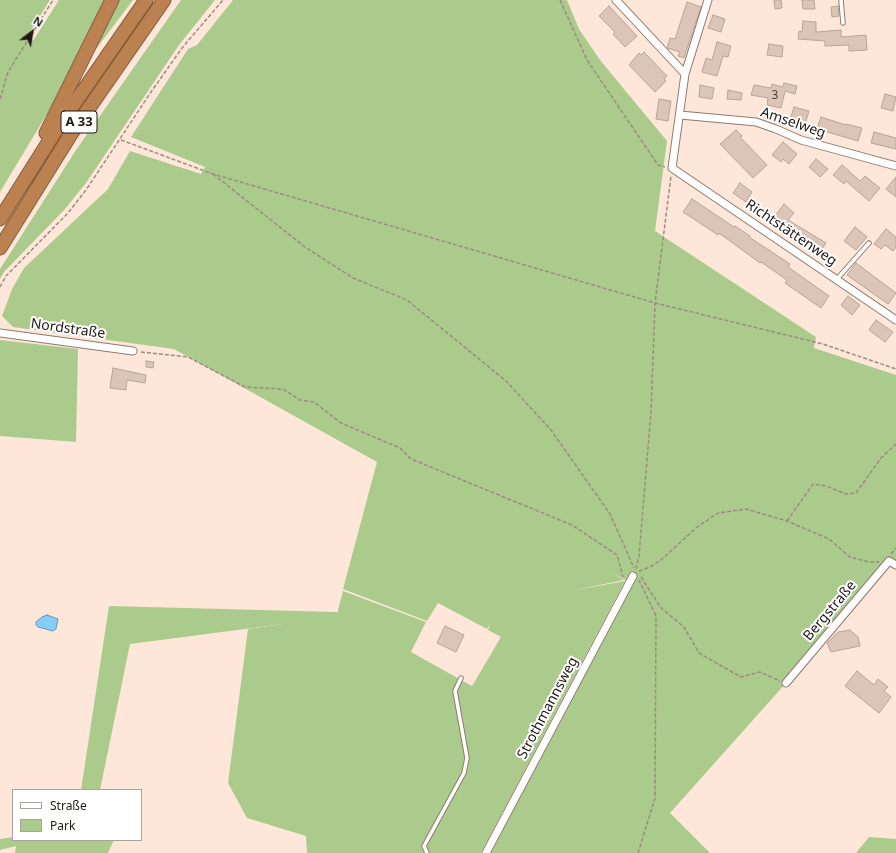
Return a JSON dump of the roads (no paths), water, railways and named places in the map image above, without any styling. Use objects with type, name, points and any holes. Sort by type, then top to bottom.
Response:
[{"type":"highway","points":[[12,199],[112,0]]},
{"type":"highway","name":"A 33","points":[[0,219],[58,127],[146,0]]},
{"type":"highway","name":"A 33","points":[[0,248],[71,134],[164,0]]},
{"type":"street","points":[[616,0],[685,74]]},
{"type":"street","points":[[680,115],[685,74],[708,0]]},
{"type":"street","name":"Amselweg","points":[[680,115],[756,122],[808,143],[896,166]]},
{"type":"street","name":"Richtstättenweg","points":[[680,115],[672,168],[896,320]]},
{"type":"street","name":"Nordstraße","points":[[0,333],[133,351]]},
{"type":"street","name":"Bergstraße","points":[[786,683],[889,561],[896,565]]},
{"type":"street","name":"Strothmannsweg","points":[[486,853],[636,575]]},
{"type":"lane","points":[[841,0],[843,23]]},
{"type":"lane","points":[[837,279],[868,243]]},
{"type":"lane","points":[[427,853],[424,846],[464,773],[467,758],[455,691],[461,678]]},
{"type":"water","points":[[47,615],[58,619],[56,629],[53,631],[38,627],[36,625],[36,622]]}]
